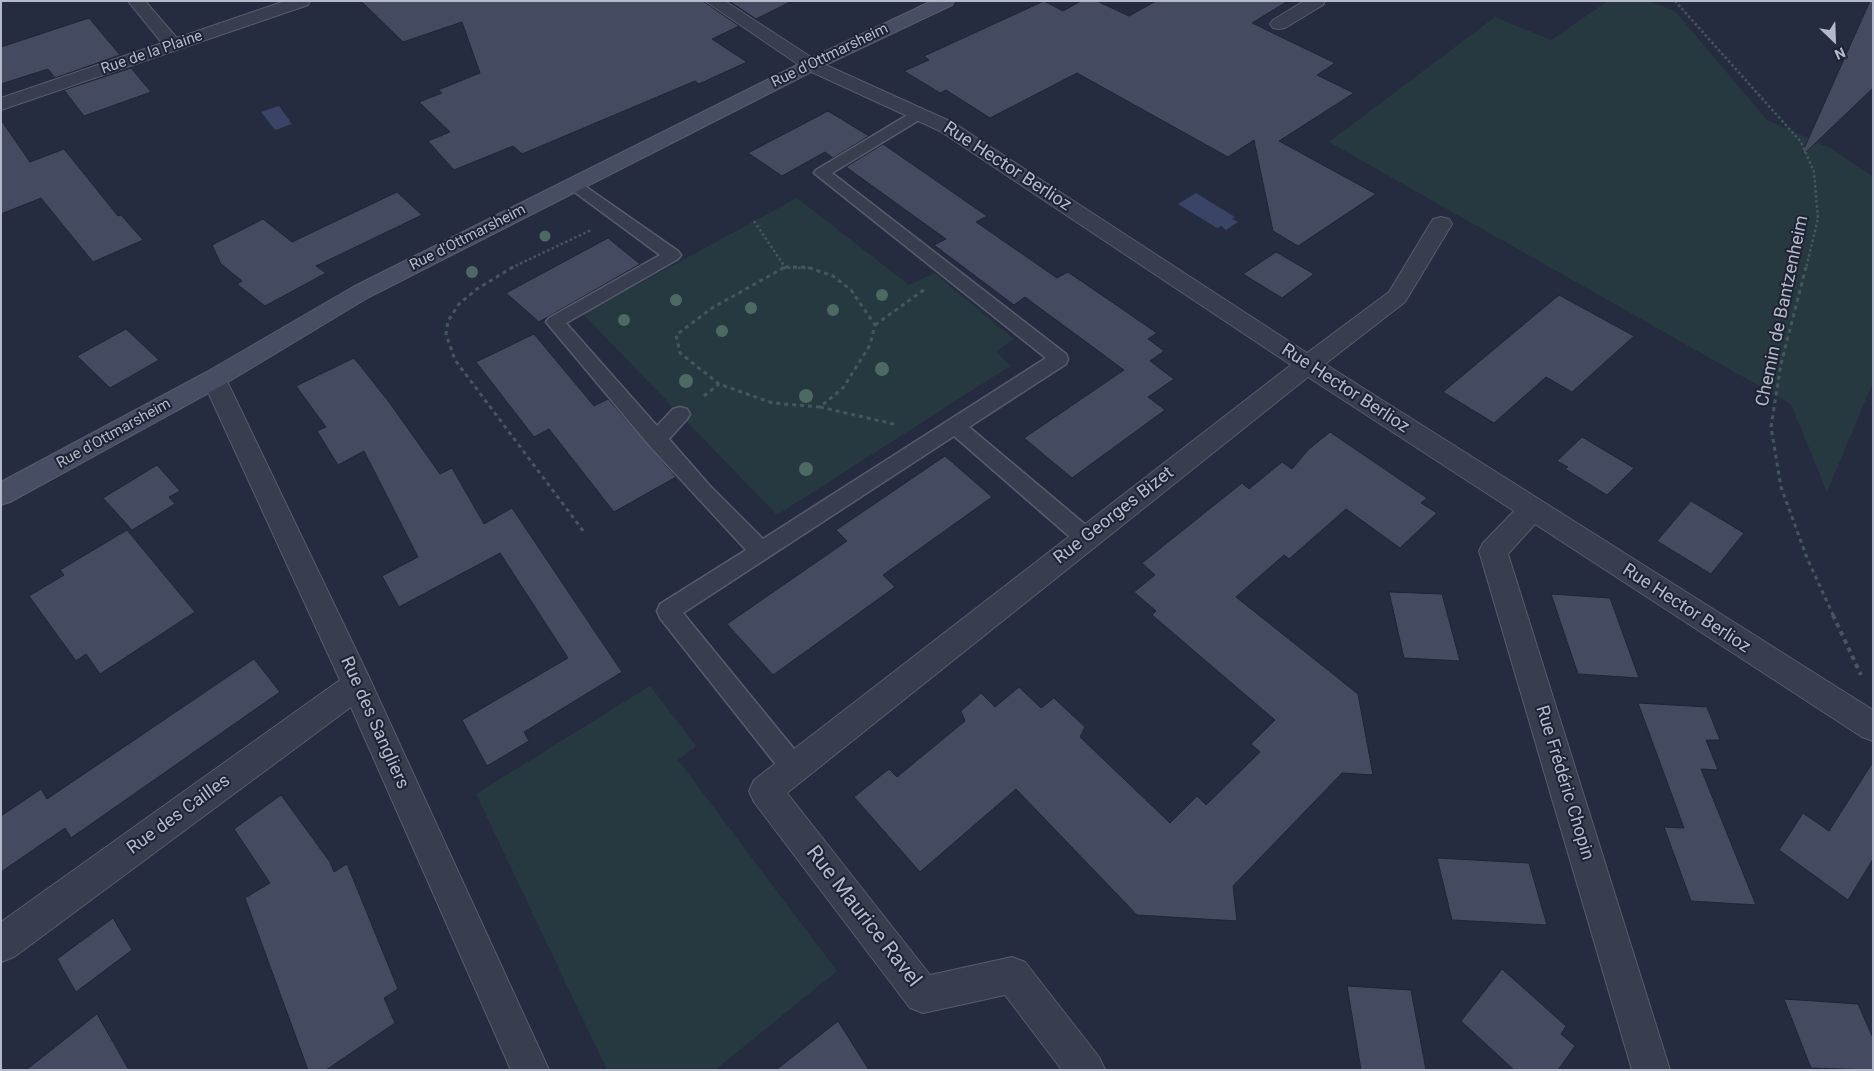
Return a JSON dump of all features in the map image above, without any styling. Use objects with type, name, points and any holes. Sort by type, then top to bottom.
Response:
[{"type":"main road","name":"Rue d'Ottmarsheim","points":[[1,495],[214,379],[361,292],[811,64],[946,1]]},
{"type":"street","points":[[136,1],[173,45]]},
{"type":"street","name":"Rue de la Plaine","points":[[1,104],[302,1]]},
{"type":"street","name":"Rue Hector Berlioz","points":[[713,1],[811,64],[947,127],[1307,364],[1863,722]]},
{"type":"street","points":[[1279,24],[1316,1]]},
{"type":"street","name":"Rue Georges Bizet","points":[[765,791],[1307,364],[1397,297],[1441,224]]},
{"type":"street","name":"Rue des Sangliers","points":[[214,379],[357,685],[530,1070]]},
{"type":"street","name":"Rue Frédéric Chopin","points":[[1532,510],[1493,551],[1651,1070]]},
{"type":"street","name":"Rue des Cailles","points":[[1,944],[357,685]]},
{"type":"street","name":"Rue Maurice Ravel","points":[[765,791],[923,995],[1012,975],[1086,1070]]},
{"type":"lane","points":[[794,768],[668,611],[1059,359],[943,274],[822,173],[919,114]]},
{"type":"lane","points":[[573,185],[672,256],[555,322],[656,440],[703,492],[761,551]]},
{"type":"lane","points":[[656,440],[680,414]]},
{"type":"lane","points":[[955,426],[1086,538]]},
{"type":"path","name":"Chemin de Bantzenheim","points":[[1675,1],[1801,142],[1814,172],[1818,219],[1781,364],[1771,427],[1781,487],[1794,523],[1807,558],[1864,682],[1863,722]]},
{"type":"path","points":[[584,532],[455,360],[446,334],[448,321],[459,304],[477,290],[512,267],[618,217]]},
{"type":"path","points":[[754,221],[786,267]]},
{"type":"path","points":[[875,325],[851,290],[833,276],[807,267],[786,267],[712,308],[676,335],[680,353],[719,384],[773,403],[820,407],[903,426]]},
{"type":"path","points":[[820,407],[843,388],[870,345],[875,325],[943,274]]},
{"type":"shaded area","points":[[1608,1],[1648,1],[1675,11],[1767,120],[1830,148],[1873,177],[1873,382],[1827,492],[1791,404],[1329,142],[1495,17],[1551,40]]},
{"type":"shaded area","points":[[797,198],[909,285],[934,273],[1014,339],[996,351],[1010,366],[777,515],[583,314]]},
{"type":"shaded area","points":[[650,686],[696,746],[678,760],[837,971],[715,1070],[607,1070],[476,794]]},
{"type":"water","points":[[279,106],[292,124],[275,130],[261,112]]},
{"type":"water","points":[[1196,193],[1235,217],[1232,219],[1238,222],[1226,230],[1221,226],[1217,228],[1178,204]]},
{"type":"building","points":[[361,1],[703,1],[739,26],[712,39],[747,62],[699,84],[695,81],[522,154],[513,146],[454,170],[428,141],[450,132],[419,102],[442,93],[438,90],[480,73],[462,22],[403,42]]},
{"type":"building","points":[[729,1],[792,1],[756,19]]},
{"type":"building","points":[[1044,1],[1063,11],[1081,1],[1097,1],[1129,16],[1156,1],[1288,1],[1252,23],[1335,63],[1317,75],[1354,93],[1279,141],[1376,194],[1298,246],[1273,231],[1254,140],[1228,157],[1077,73],[990,118],[946,90],[940,93],[904,71],[929,60],[924,56]]},
{"type":"building","points":[[1870,1],[1873,1],[1873,88],[1804,154],[1802,153]]},
{"type":"building","points":[[89,18],[120,55],[55,78],[48,69],[1,84],[1,47]]},
{"type":"building","points":[[131,68],[151,92],[84,116],[64,90]]},
{"type":"building","points":[[828,111],[869,136],[833,158],[825,152],[782,176],[748,153]]},
{"type":"building","points":[[1,120],[30,162],[64,149],[118,216],[121,215],[143,240],[93,262],[41,198],[1,214]]},
{"type":"building","points":[[883,144],[987,216],[976,222],[1057,278],[1068,272],[1157,333],[1148,339],[1164,351],[1150,361],[1174,379],[1148,397],[1165,410],[1072,478],[1024,438],[1124,370],[1025,297],[1014,305],[934,245],[946,239],[846,167]]},
{"type":"building","points":[[397,192],[422,215],[316,266],[326,273],[265,306],[237,284],[242,281],[221,264],[212,245],[263,219],[292,242]]},
{"type":"building","points":[[608,238],[640,264],[539,322],[506,293]]},
{"type":"building","points":[[1276,252],[1314,274],[1282,298],[1243,274]]},
{"type":"building","points":[[1559,295],[1634,336],[1572,392],[1546,377],[1494,423],[1443,392]]},
{"type":"building","points":[[126,329],[159,360],[110,388],[77,356]]},
{"type":"building","points":[[534,334],[594,406],[608,399],[676,477],[614,512],[549,429],[534,437],[476,362]]},
{"type":"building","points":[[354,358],[389,402],[440,474],[452,468],[484,524],[512,508],[622,672],[524,732],[529,741],[487,766],[462,720],[568,658],[500,553],[399,607],[382,576],[418,557],[364,451],[338,465],[317,431],[326,427],[296,386]]},
{"type":"building","points":[[1330,432],[1427,498],[1421,503],[1437,513],[1400,548],[1346,509],[1289,559],[1284,555],[1236,597],[1358,694],[1373,775],[1342,773],[1233,886],[1237,921],[1137,915],[1016,789],[920,872],[854,797],[889,769],[897,777],[965,721],[961,711],[981,693],[995,707],[1019,687],[1041,708],[1054,698],[1085,727],[1080,737],[1170,823],[1197,796],[1206,805],[1260,752],[1251,744],[1275,720],[1152,615],[1156,611],[1134,592],[1155,575],[1142,563],[1242,483],[1249,489],[1282,462],[1292,469],[1309,449]]},
{"type":"building","points":[[1582,437],[1634,468],[1607,495],[1565,469],[1568,467],[1557,461]]},
{"type":"building","points":[[945,456],[992,497],[883,575],[895,587],[773,675],[727,624],[847,541],[836,530]]},
{"type":"building","points":[[157,465],[180,491],[169,497],[175,504],[132,530],[103,498]]},
{"type":"building","points":[[1691,501],[1744,533],[1711,574],[1657,541]]},
{"type":"building","points":[[127,530],[195,612],[100,674],[86,654],[76,661],[29,596],[64,575],[60,570]]},
{"type":"building","points":[[1389,592],[1442,594],[1460,661],[1404,658]]},
{"type":"building","points":[[1551,594],[1610,598],[1639,678],[1578,674]]},
{"type":"building","points":[[254,659],[280,692],[71,838],[65,828],[1,872],[1,816],[41,789],[47,799]]},
{"type":"building","points":[[1638,703],[1707,707],[1720,740],[1706,740],[1718,770],[1701,769],[1756,905],[1691,901],[1664,827],[1684,828]]},
{"type":"building","points":[[1873,762],[1873,859],[1848,900],[1779,850],[1803,813],[1829,831]]},
{"type":"building","points":[[281,795],[330,862],[334,872],[347,864],[398,989],[384,998],[395,1023],[326,1070],[308,1070],[245,898],[270,883],[234,829]]},
{"type":"building","points":[[1437,858],[1529,863],[1547,925],[1452,920]]},
{"type":"building","points":[[113,918],[132,950],[76,992],[57,959]]},
{"type":"building","points":[[1502,969],[1566,1026],[1561,1034],[1575,1046],[1558,1070],[1514,1070],[1461,1021]]},
{"type":"building","points":[[1347,986],[1411,990],[1426,1070],[1361,1070]]},
{"type":"building","points":[[1784,999],[1858,1004],[1873,1038],[1873,1070],[1811,1068]]},
{"type":"building","points":[[97,1014],[129,1070],[26,1070]]},
{"type":"building","points":[[838,1021],[869,1070],[776,1070]]}]
